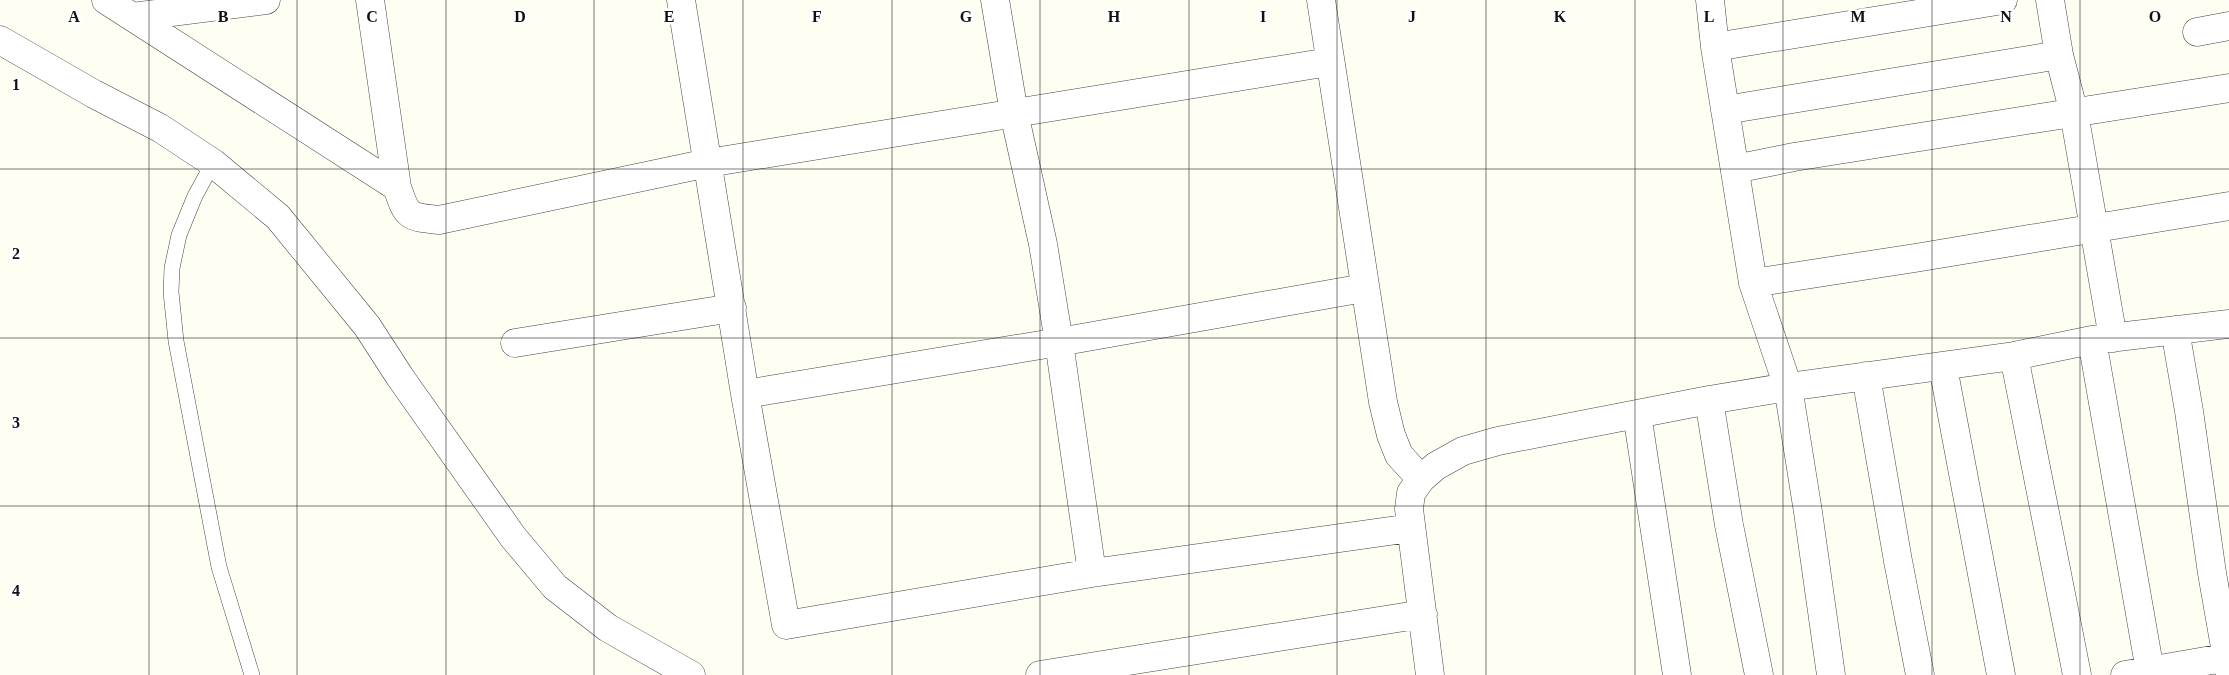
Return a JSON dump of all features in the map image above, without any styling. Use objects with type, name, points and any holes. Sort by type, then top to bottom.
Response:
[{"type":"street","points":[[106,0],[397,187]]},
{"type":"street","points":[[132,17],[266,0]]},
{"type":"street","points":[[370,0],[397,187],[404,208],[414,217],[439,220],[708,164],[1329,62]]},
{"type":"street","points":[[681,0],[745,394],[786,625],[1092,573],[1411,528]]},
{"type":"street","points":[[995,0],[1014,113],[1043,244],[1092,573]]},
{"type":"street","points":[[1320,0],[1383,402],[1391,435],[1399,456],[1420,479]]},
{"type":"street","points":[[1710,0],[1715,47],[1753,283],[1788,387],[1831,675]]},
{"type":"street","points":[[1715,47],[2003,0]]},
{"type":"street","points":[[2050,0],[2059,55],[2074,114],[2094,228],[2102,339],[2138,673],[2228,662],[2212,573],[2189,411],[2175,330]]},
{"type":"street","points":[[2197,32],[2229,26]]},
{"type":"street","points":[[0,40],[94,94],[160,128],[212,163],[278,218],[367,326],[513,537],[555,587],[608,628],[691,675]]},
{"type":"street","points":[[1725,110],[2059,55]]},
{"type":"street","points":[[1735,169],[1794,157],[2229,88]]},
{"type":"street","points":[[1753,283],[2229,206]]},
{"type":"street","points":[[745,394],[1059,342],[1364,288]]},
{"type":"street","points":[[515,343],[732,308]]},
{"type":"street","points":[[1430,675],[1409,509],[1411,493],[1420,479],[1436,466],[1463,451],[1507,439],[1709,400],[1788,387],[2014,356],[2102,339],[2229,324]]},
{"type":"street","points":[[2014,356],[2077,675]]},
{"type":"street","points":[[1943,367],[2001,675]]},
{"type":"street","points":[[1866,376],[1920,675]]},
{"type":"street","points":[[1709,400],[1729,525],[1759,675]]},
{"type":"street","points":[[1637,414],[1677,675]]},
{"type":"street","points":[[1040,675],[1423,614]]},
{"type":"lane","points":[[212,163],[195,196],[179,235],[172,268],[171,292],[176,340],[218,567],[252,675]]}]
